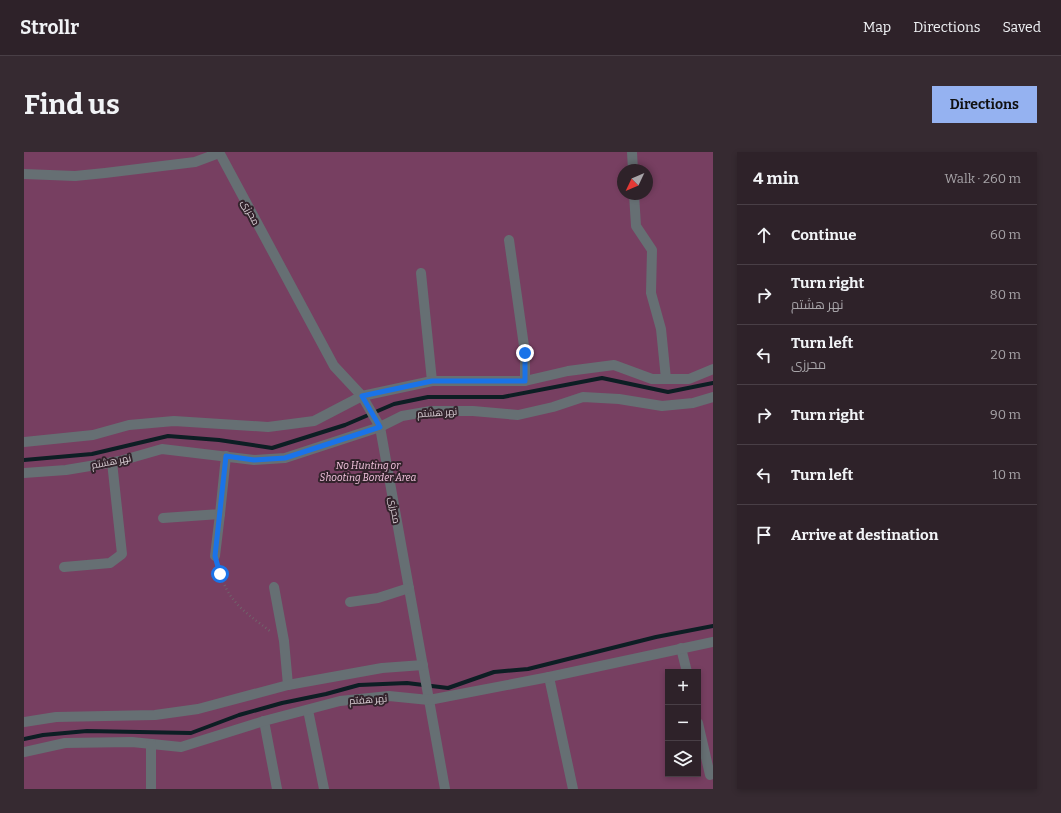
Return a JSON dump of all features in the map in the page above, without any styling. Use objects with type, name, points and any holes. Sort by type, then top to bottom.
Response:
[{"type":"street","points":[[24,174],[75,176],[105,173],[195,162],[219,152]]},
{"type":"street","name":"محرزی","points":[[219,152],[334,366],[364,401],[378,424],[445,789]]},
{"type":"street","points":[[632,152],[632,164]]},
{"type":"street","points":[[634,200],[636,226],[652,250],[651,292],[661,329],[666,379]]},
{"type":"street","points":[[509,240],[525,353],[525,381]]},
{"type":"street","points":[[421,273],[432,381]]},
{"type":"street","points":[[24,442],[93,435],[129,425],[174,421],[268,427],[314,421],[364,401],[432,381],[525,381],[568,371],[614,365],[652,379],[689,379],[713,369]]},
{"type":"street","name":"نهر هشتم","points":[[24,473],[66,470],[112,462],[162,449],[254,460],[285,458],[402,416],[431,411],[473,411],[518,415],[553,407],[583,397],[619,399],[662,406],[693,403],[713,397]]},
{"type":"street","points":[[215,556],[226,456]]},
{"type":"street","points":[[64,567],[110,563],[122,554],[112,462]]},
{"type":"street","points":[[163,518],[220,514]]},
{"type":"street","points":[[274,587],[284,640],[288,685]]},
{"type":"street","points":[[350,602],[378,598],[409,588]]},
{"type":"street","name":"نهر هفتم","points":[[24,752],[65,743],[132,742],[181,747],[264,721],[340,701],[388,696],[429,697],[549,677],[713,642]]},
{"type":"street","points":[[681,648],[686,669]]},
{"type":"street","points":[[24,722],[56,717],[155,715],[198,710],[288,685],[382,668],[423,665]]},
{"type":"street","points":[[549,677],[573,789]]},
{"type":"street","points":[[308,710],[324,789]]},
{"type":"street","points":[[264,721],[277,789]]},
{"type":"street","points":[[701,736],[710,775]]},
{"type":"street","points":[[151,744],[151,789]]},
{"type":"path","points":[[215,556],[225,590],[241,610],[284,640]]},
{"type":"green space","name":"No Hunting or Shooting Border Area","points":[[24,152],[713,152],[713,789],[24,789]]},
{"type":"waterway","points":[[24,460],[92,454],[168,436],[219,440],[272,448],[345,425],[394,404],[428,397],[503,397],[602,378],[668,392],[713,383]]},
{"type":"waterway","points":[[24,739],[43,735],[87,731],[191,733],[239,715],[282,703],[326,694],[359,685],[407,683],[448,688],[494,672],[528,669],[656,637],[713,626]]},
{"type":"route","points":[[220,574],[215,556],[226,456],[254,460],[285,458],[380,427],[362,396],[432,381],[525,381],[525,353]]}]
